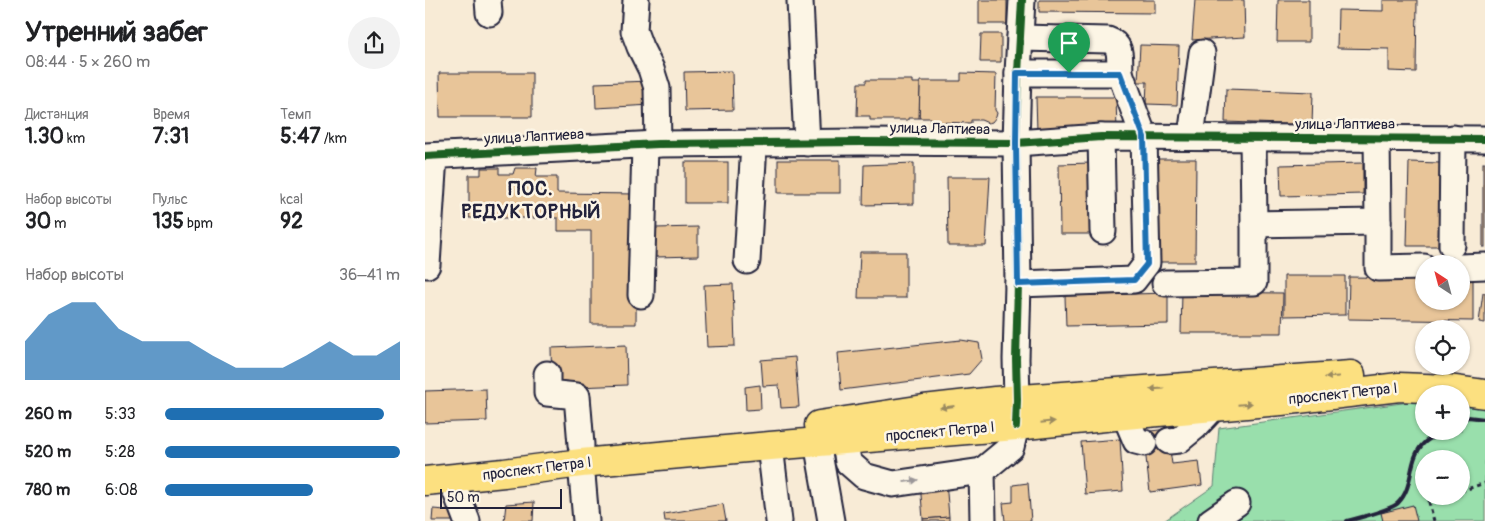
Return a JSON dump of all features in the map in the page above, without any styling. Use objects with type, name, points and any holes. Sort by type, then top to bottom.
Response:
[{"type":"main road","name":"проспект Петра I","points":[[425,463],[770,446],[845,440],[1017,413],[1396,372],[1473,373],[1485,375]]},
{"type":"main road","name":"проспект Петра I","points":[[438,480],[581,454],[817,426],[933,408],[995,401],[1017,413],[1125,415],[1281,401],[1399,387],[1449,389],[1485,394]]},
{"type":"street","points":[[636,0],[634,31],[651,69],[657,88],[651,145],[641,296]]},
{"type":"street","points":[[845,440],[848,462],[863,476],[893,484],[982,471],[1011,447],[1017,413],[1016,143],[1017,73],[1021,38],[1022,0]]},
{"type":"street","points":[[800,1],[807,143]]},
{"type":"street","points":[[1018,284],[1134,280],[1147,264],[1144,137],[1120,73],[1119,49],[1115,42],[1108,40],[1021,38]]},
{"type":"street","points":[[1191,137],[1202,54]]},
{"type":"street","points":[[1017,73],[1120,73]]},
{"type":"street","points":[[1101,137],[1103,231]]},
{"type":"street","name":"улица Лаптиева","points":[[430,156],[651,145],[870,142],[1016,143],[1101,137],[1485,139]]},
{"type":"street","points":[[1165,283],[1254,282],[1253,138]]},
{"type":"street","points":[[1377,138],[1378,268],[1415,267]]},
{"type":"street","points":[[1453,138],[1457,255]]},
{"type":"street","points":[[747,261],[754,144]]},
{"type":"street","points":[[427,265],[430,156]]},
{"type":"street","points":[[1254,224],[1378,222]]},
{"type":"street","points":[[1470,261],[1485,266]]},
{"type":"street","points":[[547,374],[547,393],[577,396],[586,521]]},
{"type":"street","points":[[1169,441],[1179,440],[1214,407]]},
{"type":"street","points":[[1125,415],[1136,441],[1144,443]]},
{"type":"street","points":[[817,442],[831,521]]},
{"type":"street","points":[[770,446],[779,521]]},
{"type":"street","points":[[982,471],[983,521]]},
{"type":"street","points":[[438,480],[467,521]]},
{"type":"street","points":[[1211,521],[1237,503]]},
{"type":"path","points":[[1470,488],[1485,483]]},
{"type":"path","points":[[1430,505],[1434,521]]},
{"type":"green space","points":[[1415,401],[1415,440],[1470,440],[1470,402],[1485,404],[1485,521],[1164,521],[1214,486],[1219,428]]},
{"type":"building","points":[[979,0],[1007,0],[1007,24],[979,24]]},
{"type":"building","points":[[1039,0],[1155,0],[1155,13],[1039,12]]},
{"type":"building","points":[[1195,0],[1244,0],[1245,37],[1192,40]]},
{"type":"building","points":[[1278,0],[1309,0],[1309,42],[1277,42]]},
{"type":"building","points":[[1383,0],[1417,0],[1416,72],[1389,71],[1389,49],[1337,48],[1338,10],[1383,11]]},
{"type":"building","points":[[981,34],[1001,34],[1001,62],[980,62]]},
{"type":"building","points":[[1140,45],[1179,46],[1177,105],[1146,104],[1147,82],[1138,82]]},
{"type":"building","points":[[732,71],[733,110],[685,111],[684,72]]},
{"type":"building","points":[[439,73],[532,73],[532,117],[440,117]]},
{"type":"building","points":[[961,73],[996,74],[995,110],[997,113],[992,122],[971,120],[971,123],[931,122],[931,118],[919,118],[920,81],[961,81]]},
{"type":"building","points":[[866,80],[912,80],[912,83],[920,83],[919,118],[908,118],[908,120],[870,120],[870,116],[857,116],[858,83],[866,83]]},
{"type":"building","points":[[651,81],[652,105],[596,108],[595,83]]},
{"type":"building","points":[[1226,89],[1313,92],[1312,125],[1225,122]]},
{"type":"building","points":[[1036,97],[1116,97],[1117,131],[1037,131]]},
{"type":"building","points":[[1158,159],[1196,159],[1195,262],[1157,262]]},
{"type":"building","points":[[778,160],[840,160],[840,193],[778,193]]},
{"type":"building","points":[[685,162],[728,162],[728,203],[685,203]]},
{"type":"building","points":[[1409,162],[1440,163],[1438,246],[1407,246]]},
{"type":"building","points":[[914,163],[914,204],[863,205],[864,165]]},
{"type":"building","points":[[1091,163],[1092,234],[1060,234],[1059,164]]},
{"type":"building","points":[[1363,163],[1363,194],[1281,196],[1280,165]]},
{"type":"building","points":[[1483,163],[1485,163],[1485,247],[1483,247]]},
{"type":"building","points":[[481,168],[499,168],[499,174],[513,174],[515,168],[537,168],[536,177],[557,177],[557,193],[637,194],[636,324],[591,324],[591,231],[558,231],[558,218],[469,218],[469,175],[481,175]]},
{"type":"building","points":[[947,177],[990,177],[986,246],[948,246]]},
{"type":"building","points":[[698,227],[698,256],[655,257],[655,228]]},
{"type":"building","points":[[860,252],[906,252],[906,298],[858,298]]},
{"type":"building","points":[[1284,276],[1345,276],[1345,315],[1284,316]]},
{"type":"building","points":[[1349,277],[1415,278],[1415,310],[1470,310],[1470,279],[1473,279],[1473,321],[1348,319]]},
{"type":"building","points":[[733,284],[735,346],[707,347],[704,285]]},
{"type":"building","points":[[1182,292],[1283,293],[1282,333],[1181,333]]},
{"type":"building","points":[[1168,293],[1168,324],[1066,326],[1065,296]]},
{"type":"building","points":[[1483,293],[1485,293],[1485,323],[1479,322]]},
{"type":"building","points":[[961,340],[979,343],[982,359],[969,374],[841,390],[838,353]]},
{"type":"building","points":[[626,345],[627,385],[552,388],[551,348]]},
{"type":"building","points":[[795,357],[799,407],[781,408],[779,385],[763,386],[761,360]]},
{"type":"building","points":[[760,385],[761,409],[746,410],[745,387]]},
{"type":"building","points":[[486,389],[487,421],[425,423],[425,391]]},
{"type":"building","points":[[1167,429],[1172,464],[1199,461],[1202,485],[1150,492],[1143,432]]},
{"type":"building","points":[[1120,439],[1123,491],[1085,494],[1081,442]]},
{"type":"building","points":[[945,469],[949,517],[923,519],[919,471]]},
{"type":"building","points":[[1028,483],[1031,521],[1005,521],[1003,503],[1013,502],[1013,485]]},
{"type":"building","points":[[534,502],[533,521],[504,521],[506,504]]},
{"type":"building","points":[[723,504],[726,521],[665,521],[664,514]]},
{"type":"building","points":[[1413,505],[1417,521],[1383,521],[1381,513]]},
{"type":"building","points":[[433,509],[458,511],[458,521],[432,521]]},
{"type":"building","points":[[949,517],[949,521],[923,521],[923,519]]},
{"type":"railway","points":[[1470,417],[1485,419]]},
{"type":"railway","points":[[1347,521],[1382,511],[1398,503],[1407,489],[1415,457],[1419,449],[1428,440]]},
{"type":"cycle path","points":[[1016,426],[1018,284],[1016,143],[1022,0]]},
{"type":"cycle path","points":[[425,156],[658,144],[1016,143],[1101,137],[1485,139]]},
{"type":"district","name":"ПОС. РЕДУКТОРНЫЙ","points":[[531,200]]},
{"type":"route","points":[[1017,73],[1069,73],[1120,73],[1144,137],[1147,264],[1134,280],[1018,284],[1017,73]]}]
